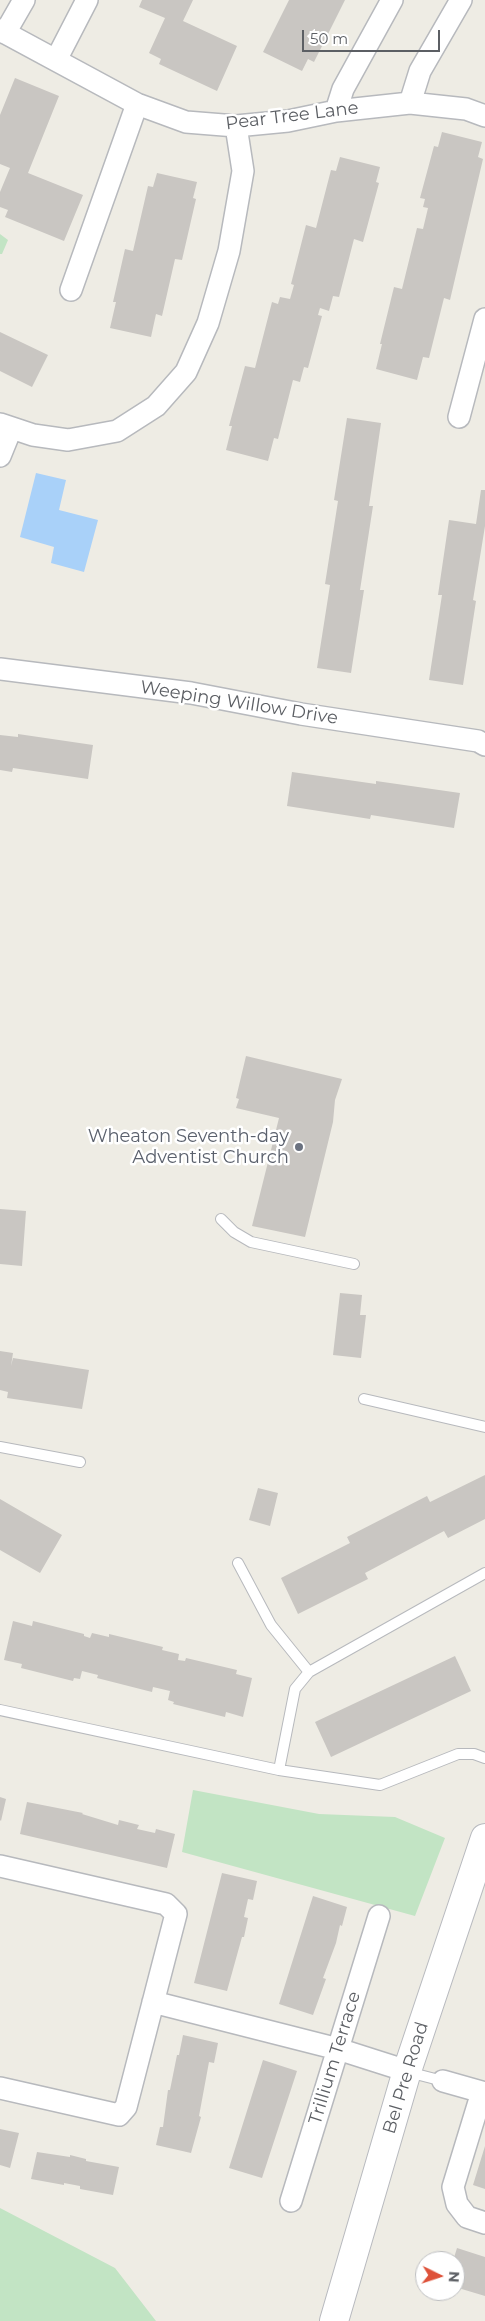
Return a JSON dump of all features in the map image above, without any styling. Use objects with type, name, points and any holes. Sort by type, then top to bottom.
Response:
[{"type":"main road","name":"Bel Pre Road","points":[[334,2321],[407,2071],[485,1838]]},
{"type":"street","points":[[3,32],[24,0]]},
{"type":"street","points":[[56,60],[87,0]]},
{"type":"street","points":[[336,111],[343,89],[392,0]]},
{"type":"street","points":[[410,103],[420,71],[460,0]]},
{"type":"street","name":"Pear Tree Lane","points":[[3,32],[137,104],[186,122],[236,126],[288,120],[336,111],[410,103],[466,109],[485,116]]},
{"type":"street","points":[[71,290],[137,104]]},
{"type":"street","points":[[0,456],[6,426],[33,435],[68,440],[117,431],[156,406],[186,372],[208,323],[229,251],[243,170],[236,126]]},
{"type":"street","points":[[459,417],[485,319]]},
{"type":"street","name":"Weeping Willow Drive","points":[[0,669],[191,694],[301,714],[483,742]]},
{"type":"street","points":[[0,1866],[166,1904],[176,1914],[126,2107],[119,2115],[0,2088]]},
{"type":"street","name":"Trillium Terrace","points":[[292,2201],[379,1916]]},
{"type":"street","points":[[153,2002],[338,2049],[407,2071]]},
{"type":"street","points":[[443,2081],[484,2089],[453,2187],[457,2204],[467,2217],[485,2223]]},
{"type":"lane","points":[[221,1219],[234,1232],[252,1242],[354,1264]]},
{"type":"lane","points":[[364,1399],[485,1427]]},
{"type":"lane","points":[[0,1447],[80,1462]]},
{"type":"lane","points":[[238,1563],[270,1625],[309,1672]]},
{"type":"lane","points":[[279,1770],[295,1689],[309,1672],[485,1573]]},
{"type":"lane","points":[[0,1710],[279,1770],[380,1785],[458,1754],[474,1754],[485,1758]]},
{"type":"lane","points":[[407,2071],[443,2081]]},
{"type":"green space","points":[[0,234],[8,240],[2,254],[0,254]]},
{"type":"green space","points":[[193,1790],[319,1814],[395,1817],[445,1838],[415,1916],[182,1852]]},
{"type":"green space","points":[[0,2208],[115,2268],[156,2321],[0,2321]]},
{"type":"water","points":[[36,473],[66,480],[59,510],[98,520],[84,572],[51,563],[54,547],[20,537]]},
{"type":"building","points":[[142,0],[193,0],[183,21],[237,46],[217,91],[159,64],[161,59],[149,53],[165,18],[139,7]]},
{"type":"building","points":[[289,0],[345,0],[314,62],[308,59],[302,71],[263,52]]},
{"type":"building","points":[[15,78],[59,96],[28,173],[83,195],[64,241],[5,217],[8,210],[0,207],[0,192],[10,168],[0,164],[0,115]]},
{"type":"building","points":[[442,132],[482,142],[478,157],[483,159],[450,300],[444,298],[429,358],[423,357],[417,380],[376,369],[394,287],[402,289],[417,228],[423,229],[428,208],[423,207],[425,199],[420,198],[434,146],[438,147]]},
{"type":"building","points":[[340,157],[380,167],[376,182],[379,183],[363,242],[354,239],[339,297],[333,296],[329,311],[320,308],[318,315],[322,316],[308,368],[304,367],[300,382],[293,380],[278,439],[274,438],[268,461],[226,450],[232,426],[229,426],[245,366],[255,368],[272,302],[278,304],[280,297],[290,299],[294,285],[291,284],[306,225],[316,228],[331,170],[336,171]]},
{"type":"building","points":[[157,173],[197,182],[193,198],[196,199],[182,260],[175,259],[162,316],[156,314],[151,337],[110,328],[116,302],[113,302],[125,249],[133,251],[148,186],[153,187]]},
{"type":"building","points":[[0,332],[48,355],[32,387],[0,371]]},
{"type":"building","points":[[347,418],[381,423],[369,506],[373,506],[360,590],[364,590],[351,673],[317,668],[330,585],[325,584],[338,501],[334,500]]},
{"type":"building","points":[[481,490],[485,490],[485,526],[473,600],[476,601],[463,685],[429,680],[442,595],[438,595],[449,520],[476,524]]},
{"type":"building","points":[[18,734],[93,745],[88,779],[13,768],[12,772],[0,770],[0,735],[18,737]]},
{"type":"building","points":[[292,772],[460,793],[454,828],[371,815],[370,819],[287,806]]},
{"type":"building","name":"Wheaton Seventh-day Adventist Church","points":[[246,1056],[342,1079],[335,1100],[333,1122],[305,1237],[252,1226],[279,1118],[236,1108],[239,1099],[236,1098]]},
{"type":"building","points":[[0,1209],[26,1211],[22,1266],[0,1264]]},
{"type":"building","points":[[340,1293],[362,1295],[360,1315],[366,1315],[361,1358],[333,1355]]},
{"type":"building","points":[[0,1351],[13,1353],[11,1366],[13,1358],[89,1370],[82,1409],[7,1398],[8,1392],[0,1390]]},
{"type":"building","points":[[485,1475],[485,1519],[448,1538],[444,1531],[365,1573],[368,1579],[298,1614],[281,1578],[350,1543],[347,1537],[427,1496],[430,1502]]},
{"type":"building","points":[[258,1488],[278,1493],[270,1526],[249,1520]]},
{"type":"building","points":[[0,1499],[62,1535],[40,1573],[0,1550]]},
{"type":"building","points":[[13,1621],[32,1626],[33,1621],[84,1634],[84,1636],[90,1638],[92,1633],[109,1637],[109,1634],[163,1647],[162,1650],[179,1654],[178,1660],[185,1661],[186,1658],[237,1670],[236,1674],[252,1678],[243,1717],[226,1712],[225,1717],[173,1704],[174,1702],[168,1700],[170,1691],[153,1687],[152,1692],[97,1678],[98,1675],[82,1671],[80,1679],[74,1678],[73,1681],[21,1668],[22,1664],[4,1660]]},
{"type":"building","points":[[455,1656],[471,1691],[331,1757],[315,1722]]},
{"type":"building","points":[[0,1797],[6,1799],[1,1821],[0,1820]]},
{"type":"building","points":[[27,1802],[83,1813],[118,1825],[119,1820],[139,1825],[137,1829],[155,1833],[156,1829],[175,1834],[167,1868],[20,1834]]},
{"type":"building","points":[[222,1873],[257,1881],[253,1900],[248,1899],[244,1917],[248,1918],[244,1937],[242,1937],[227,1991],[194,1983]]},
{"type":"building","points":[[313,1896],[347,1907],[323,1978],[326,1979],[313,2015],[279,2004]]},
{"type":"building","points":[[183,2035],[218,2043],[214,2063],[209,2062],[199,2116],[201,2117],[191,2153],[156,2145],[160,2127],[163,2127],[168,2090],[170,2090]]},
{"type":"building","points":[[263,2060],[297,2071],[262,2178],[229,2168]]},
{"type":"building","points":[[0,2129],[19,2133],[10,2168],[0,2165]]},
{"type":"building","points":[[485,2146],[485,2189],[473,2185]]},
{"type":"building","points":[[37,2152],[70,2157],[70,2155],[86,2159],[86,2161],[119,2167],[113,2195],[80,2189],[80,2186],[31,2179]]},
{"type":"building","points":[[457,2248],[485,2257],[485,2296],[465,2290],[465,2251],[456,2251]]},
{"type":"place","name":"Wheaton Seventh-day Adventist Church","points":[[299,1147]]}]
